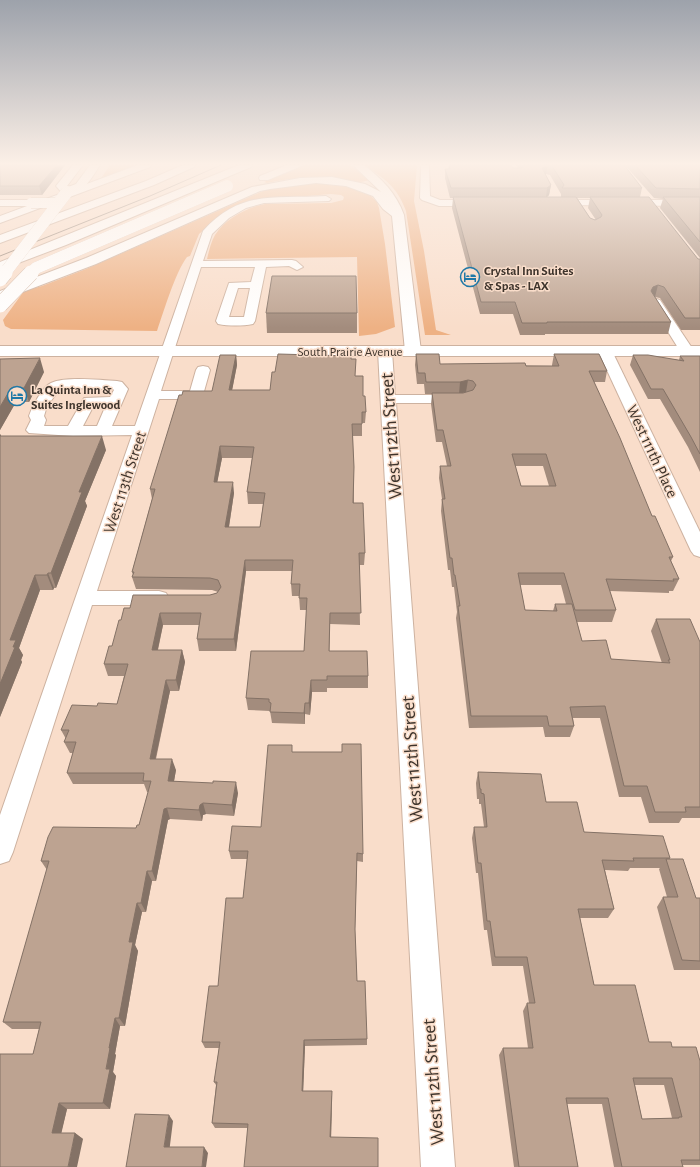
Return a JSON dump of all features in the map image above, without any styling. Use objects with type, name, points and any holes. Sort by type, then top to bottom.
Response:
[{"type":"main road","points":[[0,229],[26,219]]},
{"type":"main road","points":[[0,279],[45,219]]},
{"type":"main road","points":[[0,239],[52,219]]},
{"type":"main road","points":[[0,266],[120,219]]},
{"type":"main road","points":[[0,305],[36,268],[148,219]]},
{"type":"main road","points":[[0,286],[92,253],[172,219]]},
{"type":"main road","points":[[0,296],[91,261],[186,219]]},
{"type":"main road","points":[[398,219],[413,351]]},
{"type":"main road","name":"South Prairie Avenue","points":[[0,350],[693,351]]},
{"type":"street","name":"West 113th Street","points":[[0,852],[196,264],[207,233],[215,224],[222,219]]},
{"type":"street","points":[[256,284],[261,263]]},
{"type":"street","points":[[196,264],[292,263],[297,267]]},
{"type":"street","points":[[655,302],[693,351]]},
{"type":"street","name":"West 112th Street","points":[[384,351],[438,1167]]},
{"type":"street","name":"West 111th Place","points":[[605,351],[700,551]]},
{"type":"street","points":[[153,395],[196,395],[203,370]]},
{"type":"street","points":[[102,431],[121,389],[118,385],[63,384],[55,386],[40,404],[36,416],[39,420],[34,430],[73,431],[102,431],[141,431]]},
{"type":"street","points":[[388,398],[461,399],[466,397]]},
{"type":"street","points":[[73,431],[88,401],[116,401]]},
{"type":"street","points":[[85,598],[173,598]]},
{"type":"shaded area","points":[[198,219],[216,219],[199,234],[190,256],[187,257],[178,272],[157,331],[11,329],[5,326],[3,320],[24,291],[42,286],[86,269]]},
{"type":"shaded area","points":[[229,219],[381,219],[395,327],[376,334],[359,336],[357,257],[207,259],[212,241],[219,229]]},
{"type":"shaded area","points":[[407,219],[418,219],[436,330],[451,335],[425,335]]},
{"type":"building","points":[[459,219],[667,219],[698,259],[700,259],[700,318],[685,318],[664,287],[658,285],[653,287],[651,291],[671,322],[522,323],[515,302],[481,302]]},
{"type":"building","points":[[681,219],[700,219],[700,242]]},
{"type":"building","points":[[272,276],[356,276],[357,313],[266,313]]},
{"type":"building","points":[[278,354],[351,356],[351,359],[356,359],[355,376],[363,376],[363,396],[365,396],[366,412],[362,412],[362,424],[352,424],[354,467],[353,503],[363,503],[365,553],[359,553],[361,613],[330,613],[329,651],[367,651],[368,676],[327,676],[327,680],[311,680],[309,703],[305,703],[304,713],[270,712],[271,703],[269,702],[269,699],[246,698],[251,651],[304,651],[307,598],[299,598],[300,584],[291,584],[293,560],[245,560],[234,639],[197,639],[201,613],[160,613],[152,650],[182,650],[176,680],[166,680],[150,759],[172,759],[168,781],[213,783],[213,781],[236,782],[232,805],[203,803],[200,805],[199,810],[164,809],[152,871],[147,871],[141,903],[137,903],[129,942],[133,942],[119,1018],[115,1018],[109,1048],[106,1069],[110,1069],[103,1103],[59,1103],[52,1133],[75,1133],[68,1167],[0,1167],[0,1054],[33,1054],[41,1022],[3,1022],[49,861],[41,861],[48,837],[53,827],[136,828],[137,825],[139,825],[151,781],[143,781],[144,773],[67,773],[76,742],[64,742],[69,730],[61,730],[72,705],[97,706],[98,703],[117,704],[128,664],[104,664],[109,646],[112,646],[124,608],[130,608],[133,595],[210,595],[217,593],[221,587],[218,580],[210,578],[132,577],[134,572],[132,572],[155,489],[150,489],[179,395],[182,395],[183,391],[212,391],[220,355],[236,355],[229,390],[270,390],[272,372],[275,372]],"holes":[[[220,446],[254,447],[247,492],[265,493],[260,527],[225,527],[233,482],[214,482]]]},
{"type":"building","points":[[416,354],[439,354],[440,364],[525,363],[526,366],[559,366],[554,354],[599,354],[607,371],[589,371],[620,438],[652,516],[655,516],[673,557],[669,557],[679,579],[673,579],[674,581],[606,579],[616,610],[575,610],[564,573],[518,573],[525,610],[557,611],[555,604],[572,604],[582,641],[606,640],[611,659],[670,663],[656,619],[690,619],[700,642],[700,807],[685,807],[686,812],[655,812],[647,786],[624,786],[605,706],[570,707],[574,726],[549,726],[547,716],[471,716],[458,606],[460,606],[452,558],[450,558],[442,499],[445,499],[440,466],[451,466],[443,430],[437,430],[432,393],[463,393],[473,390],[476,385],[473,381],[468,380],[460,382],[426,382],[425,373],[418,373]],"holes":[[[512,454],[546,454],[556,486],[521,486]]]},
{"type":"building","points":[[633,355],[648,355],[684,361],[680,356],[700,356],[700,454],[663,389],[651,389]]},
{"type":"building","points":[[40,358],[24,388],[11,388],[0,407],[0,359]]},
{"type":"building","points":[[0,436],[102,436],[79,492],[82,492],[51,573],[48,573],[47,575],[35,575],[10,640],[16,640],[13,647],[15,647],[0,684]]},
{"type":"building","points":[[342,744],[361,744],[363,854],[357,853],[355,929],[357,981],[365,981],[367,1039],[304,1040],[302,1091],[332,1091],[330,1137],[378,1138],[378,1167],[244,1167],[248,1124],[212,1123],[217,1082],[214,1082],[220,1042],[202,1042],[209,986],[218,986],[226,898],[243,898],[248,851],[229,851],[232,826],[261,827],[268,745],[292,745],[292,752],[342,752]]},
{"type":"building","points":[[478,772],[541,774],[546,802],[577,802],[584,832],[663,836],[670,858],[633,858],[634,861],[602,860],[614,909],[578,909],[594,985],[635,985],[649,1042],[671,1042],[672,1047],[696,1047],[700,1061],[700,1160],[681,1160],[683,1167],[622,1167],[608,1098],[566,1098],[578,1167],[519,1167],[503,1048],[533,1048],[527,1003],[535,1003],[527,957],[495,957],[490,921],[487,921],[481,863],[478,863],[474,827],[487,827],[484,794],[481,793]],"holes":[[[633,1078],[672,1078],[682,1117],[642,1119]]]},
{"type":"building","points":[[666,859],[683,859],[696,898],[700,898],[700,961],[682,960],[663,897],[678,897]]},
{"type":"building","points":[[135,1114],[169,1115],[164,1147],[204,1147],[202,1167],[126,1167]]},
{"type":"tram line","points":[[0,256],[91,219]]},
{"type":"place","name":"Crystal Inn Suites & Spas - LAX","points":[[470,277]]},
{"type":"place","name":"La Quinta Inn & Suites Inglewood","points":[[17,396]]}]
